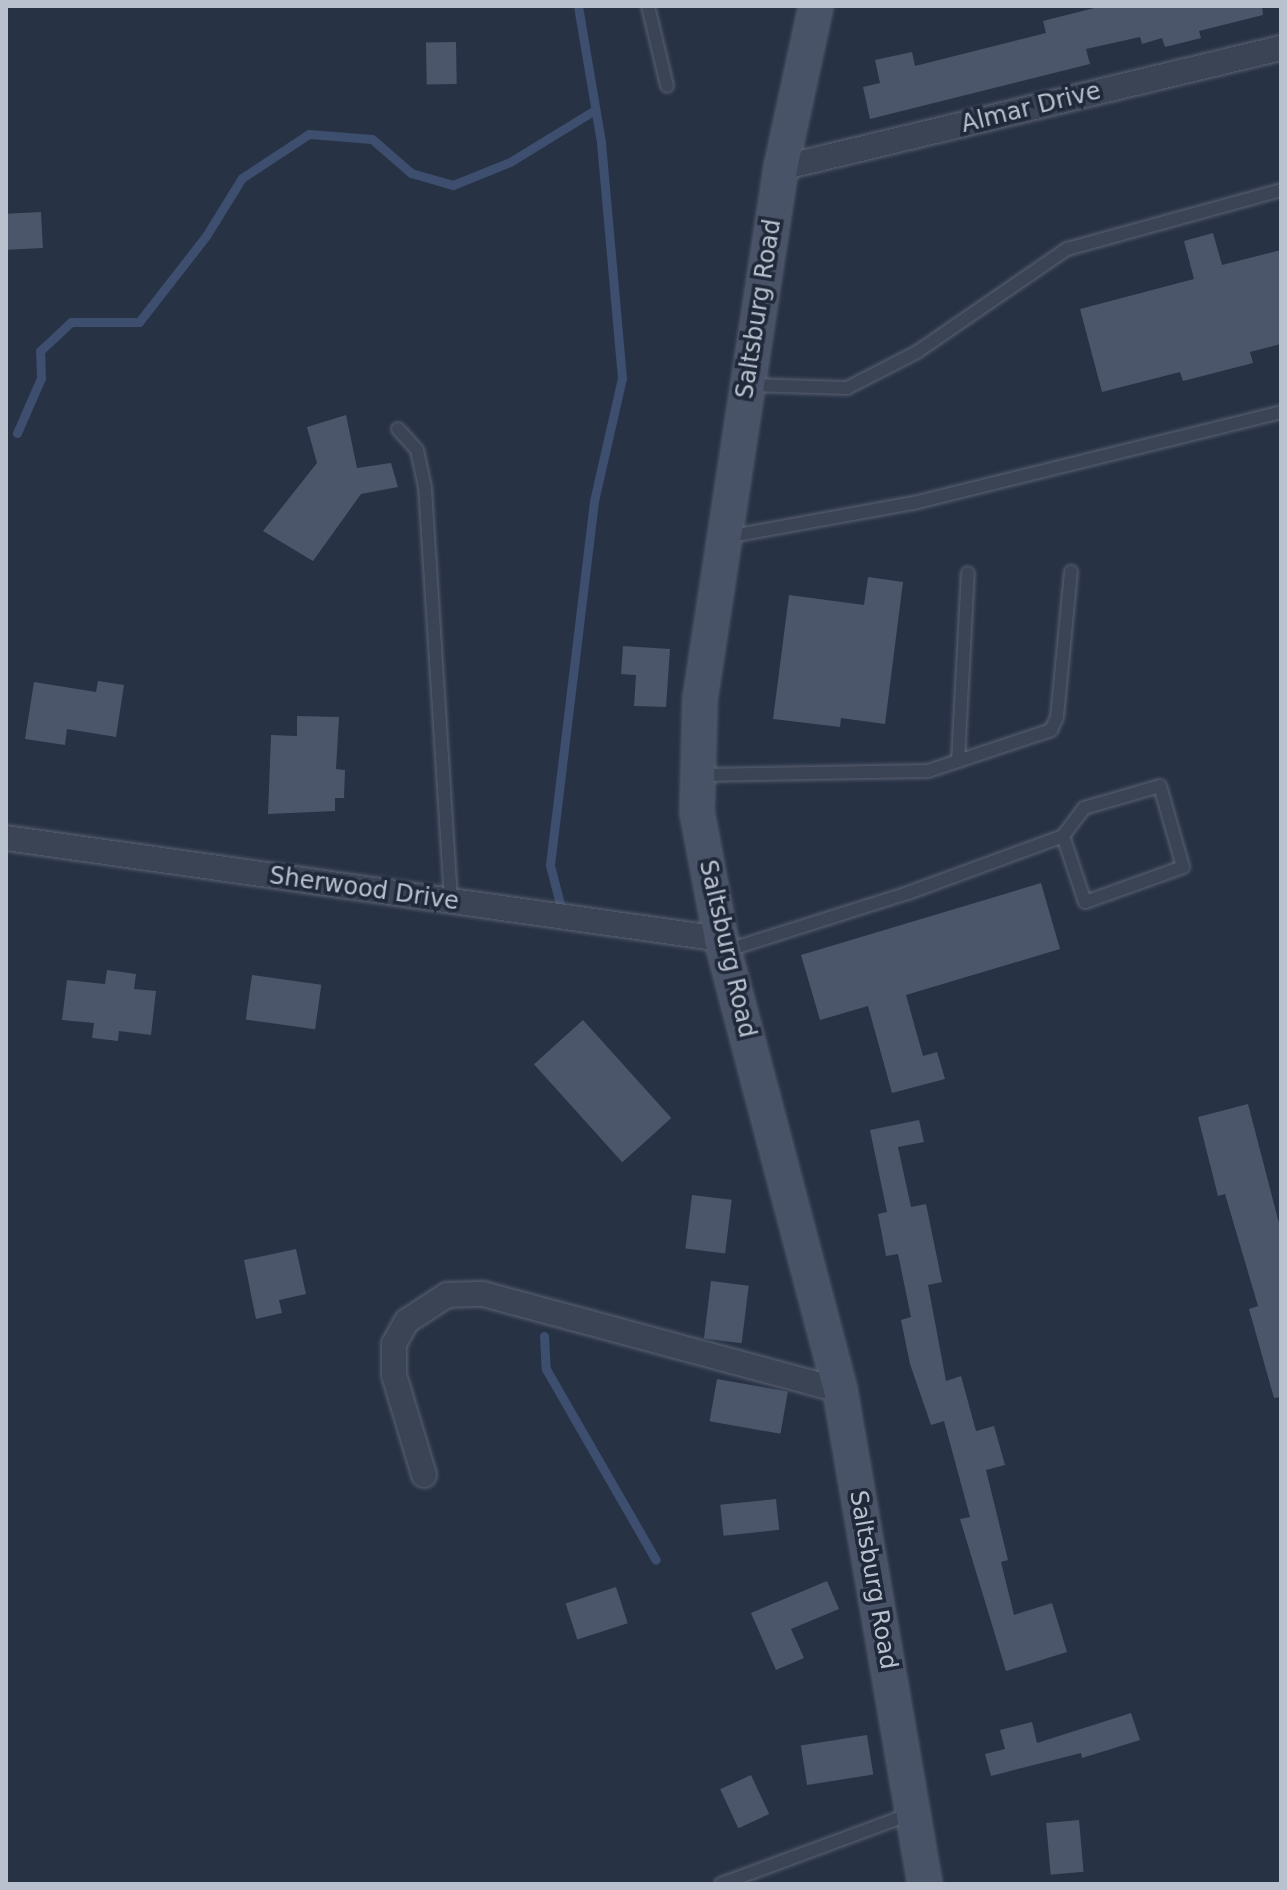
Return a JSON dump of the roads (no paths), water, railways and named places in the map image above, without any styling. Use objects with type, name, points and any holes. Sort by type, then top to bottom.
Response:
[{"type":"main road","name":"Saltsburg Road","points":[[816,6],[781,168],[700,699],[697,812],[723,945],[840,1390],[925,1884]]},
{"type":"street","name":"Almar Drive","points":[[781,168],[1281,48]]},
{"type":"street","name":"Sherwood Drive","points":[[6,838],[451,901],[723,945]]},
{"type":"street","points":[[424,1475],[394,1375],[394,1344],[407,1321],[447,1295],[483,1294],[840,1390]]},
{"type":"lane","points":[[648,6],[667,86]]},
{"type":"lane","points":[[748,385],[847,388],[917,352],[1067,249],[1281,190]]},
{"type":"lane","points":[[726,537],[914,503],[1281,412]]},
{"type":"lane","points":[[398,429],[417,450],[425,487],[451,901]]},
{"type":"lane","points":[[698,776],[928,771],[1051,730],[1057,717],[1071,572]]},
{"type":"lane","points":[[958,761],[968,573]]},
{"type":"lane","points":[[723,945],[908,893],[1063,836],[1084,808],[1160,786],[1183,867],[1085,902],[1063,836]]},
{"type":"lane","points":[[721,1884],[913,1813]]},
{"type":"waterway","points":[[560,904],[550,865],[594,501],[622,378],[601,142],[578,6]]},
{"type":"waterway","points":[[17,433],[41,378],[40,351],[71,322],[139,322],[206,236],[242,178],[309,134],[372,139],[411,173],[453,185],[510,162],[595,110]]},
{"type":"waterway","points":[[544,1336],[546,1369],[656,1560]]}]
